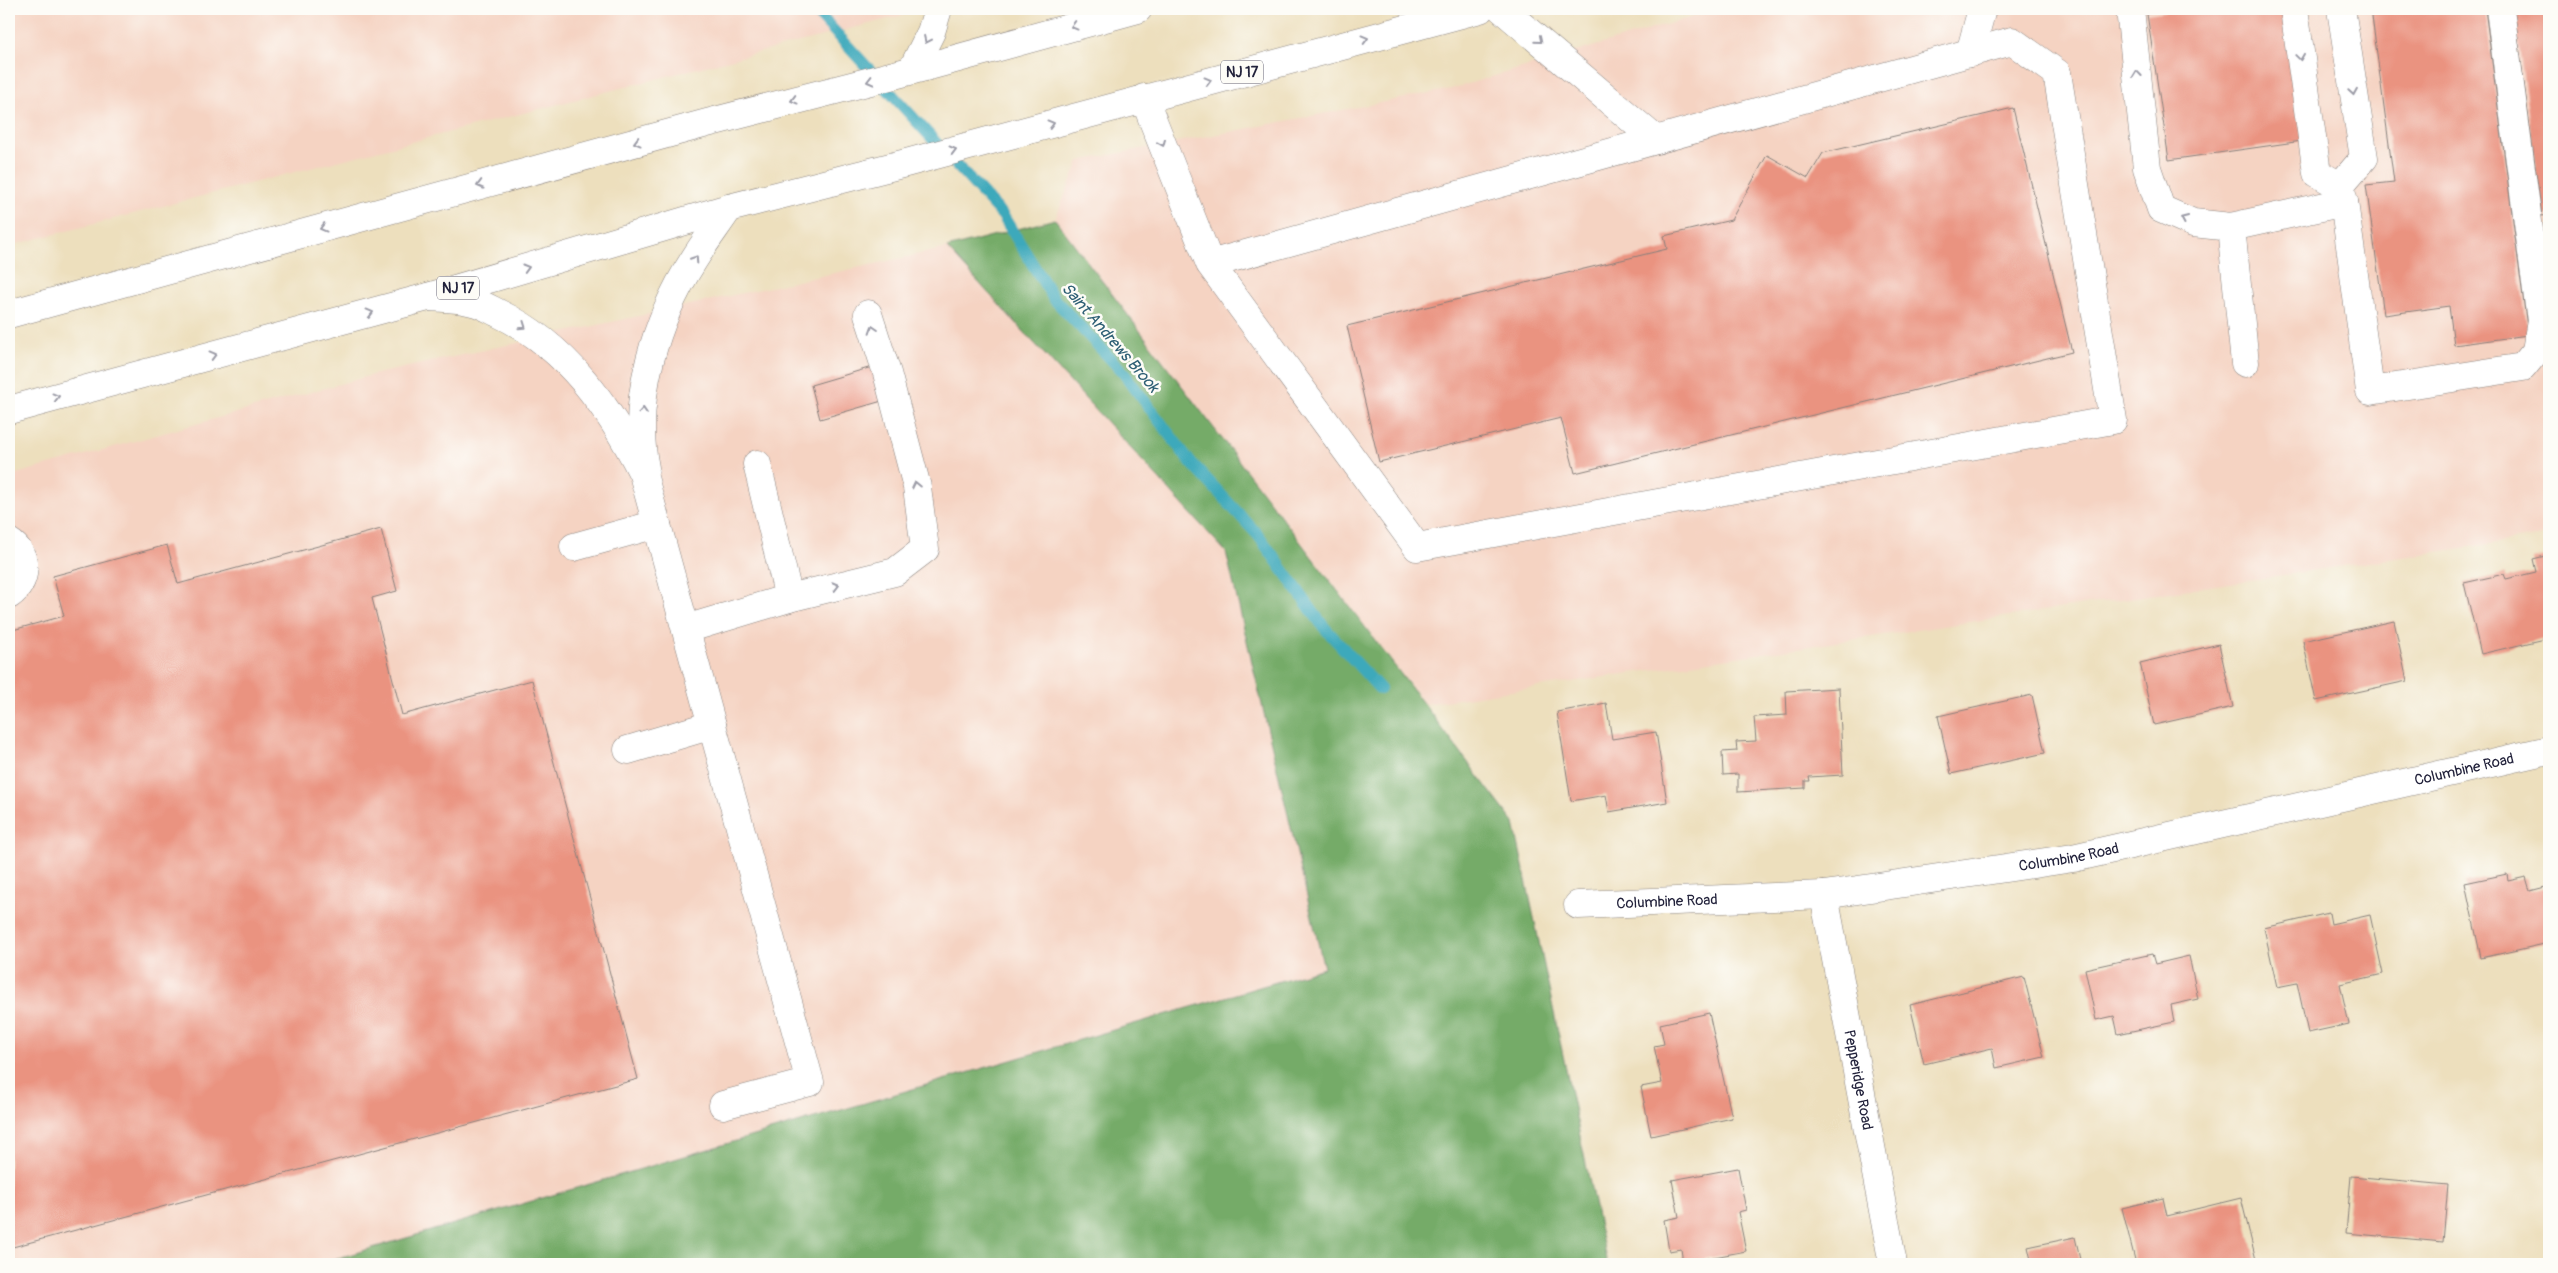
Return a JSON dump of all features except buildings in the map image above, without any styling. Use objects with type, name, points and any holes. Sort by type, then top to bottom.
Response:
[{"type":"main road","points":[[923,68],[930,32],[938,9]]},
{"type":"main road","points":[[9,314],[841,88],[923,68],[1135,9]]},
{"type":"main road","name":"NJ 17","points":[[9,410],[428,297],[729,208],[906,163],[1480,9]]},
{"type":"main road","points":[[1502,9],[1656,140]]},
{"type":"main road","points":[[1970,53],[1982,9]]},
{"type":"main road","points":[[2130,9],[2147,168],[2161,209],[2192,223],[2231,227],[2342,194]]},
{"type":"main road","points":[[2294,9],[2317,173],[2342,194]]},
{"type":"main road","points":[[2341,9],[2364,158],[2342,194],[2370,391],[2523,368],[2536,351],[2545,320],[2500,9]]},
{"type":"main road","points":[[1144,98],[1210,264],[1417,547],[2113,420],[2057,73],[2012,41],[1210,264]]},
{"type":"main road","points":[[649,494],[642,433],[643,398],[651,358],[667,312],[692,262],[729,208]]},
{"type":"main road","points":[[2231,227],[2245,363]]},
{"type":"main road","points":[[428,297],[473,302],[518,322],[555,350],[586,383],[611,416],[643,474],[810,1082],[723,1105]]},
{"type":"main road","points":[[686,629],[789,598],[895,572],[925,549],[917,487],[887,373],[868,314]]},
{"type":"main road","points":[[757,464],[789,598]]},
{"type":"main road","points":[[574,547],[657,524]]},
{"type":"main road","points":[[9,542],[18,550],[23,560],[24,569],[18,587],[9,595]]},
{"type":"main road","points":[[628,750],[712,725]]},
{"type":"main road","name":"Columbine Road","points":[[1578,905],[1824,894],[2073,858],[2549,750]]},
{"type":"main road","name":"Pepperidge Road","points":[[1824,894],[1893,1264]]},
{"type":"shaded area","points":[[9,9],[927,9],[9,246]]},
{"type":"shaded area","points":[[1719,9],[2549,9],[2549,535],[1425,704],[1055,219],[1079,161],[1451,89]]},
{"type":"shaded area","points":[[947,248],[1226,552],[1324,968],[318,1264],[9,1264],[9,476],[376,374]]},
{"type":"green space","points":[[1055,219],[1514,823],[1607,1264],[318,1264],[1324,968],[1226,552],[947,248]]},
{"type":"waterway","name":"Saint Andrews Brook","points":[[814,9],[1003,216],[1054,299],[1122,371],[1188,459],[1259,536],[1323,626],[1380,689]]}]
